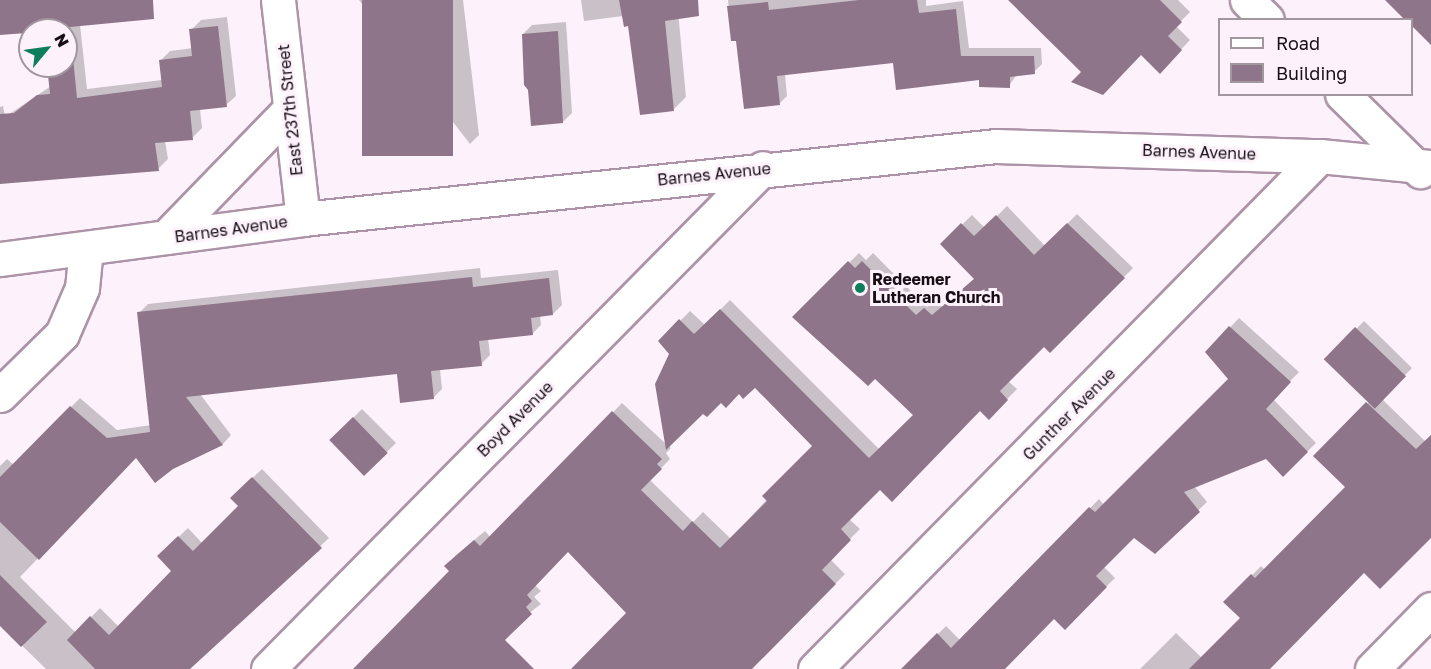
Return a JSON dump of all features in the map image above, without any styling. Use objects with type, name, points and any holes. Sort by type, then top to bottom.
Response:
[{"type":"street","name":"East 237th Street","points":[[278,0],[303,219]]},
{"type":"street","points":[[1247,0],[1265,18]]},
{"type":"street","points":[[1344,96],[1426,172]]},
{"type":"street","points":[[166,237],[289,110]]},
{"type":"street","name":"Barnes Avenue","points":[[0,259],[303,219],[763,168],[996,146],[1320,156],[1426,172]]},
{"type":"street","name":"Gunther Avenue","points":[[815,669],[1320,156]]},
{"type":"street","name":"Boyd Avenue","points":[[268,669],[763,168]]},
{"type":"street","points":[[0,395],[62,334],[82,288],[86,248]]},
{"type":"street","points":[[1372,669],[1431,609]]},
{"type":"building","points":[[0,0],[153,0],[154,19],[78,26],[78,18],[18,18],[18,34],[0,35]]},
{"type":"building","points":[[362,0],[453,0],[453,156],[362,156]]},
{"type":"building","points":[[619,0],[698,0],[699,16],[665,21],[674,111],[640,115],[628,26],[624,27]]},
{"type":"building","points":[[859,0],[917,0],[919,13],[956,9],[961,56],[1034,56],[1035,74],[1010,77],[1010,88],[979,87],[979,80],[896,90],[893,63],[777,76],[780,105],[744,109],[736,41],[731,41],[727,6],[768,2],[769,10]]},
{"type":"building","points":[[1008,0],[1160,0],[1182,22],[1168,36],[1182,50],[1160,74],[1141,55],[1103,95],[1071,82],[1081,72]]},
{"type":"building","points":[[1385,0],[1431,0],[1431,45],[1413,27],[1413,18],[1403,18]]},
{"type":"building","points":[[218,26],[227,107],[190,111],[193,140],[155,143],[159,171],[0,184],[0,114],[14,113],[37,95],[50,94],[48,78],[75,78],[77,98],[162,87],[159,60],[192,56],[189,29]]},
{"type":"building","points":[[558,31],[563,123],[531,126],[528,90],[524,85],[522,34]]},
{"type":"building","points":[[996,215],[1034,255],[1067,223],[1125,278],[1050,353],[1044,347],[1000,391],[1008,400],[989,420],[980,411],[892,502],[880,490],[841,529],[851,540],[822,570],[836,584],[752,669],[571,669],[626,613],[568,552],[527,595],[532,601],[526,607],[532,614],[505,640],[534,669],[353,669],[449,571],[444,566],[474,540],[480,546],[612,411],[662,459],[657,464],[662,469],[641,490],[683,531],[692,521],[720,548],[767,501],[762,496],[812,446],[755,388],[743,399],[739,394],[726,408],[721,403],[707,417],[703,414],[666,450],[655,384],[669,354],[658,341],[679,319],[694,334],[720,309],[869,458],[913,415],[875,379],[868,386],[792,317],[848,261],[855,268],[862,261],[916,315],[924,308],[932,315],[974,279],[940,244],[961,223],[974,236]]},
{"type":"building","points":[[472,277],[473,287],[549,278],[553,315],[531,318],[533,335],[479,341],[482,366],[431,371],[434,399],[400,403],[397,374],[186,397],[223,445],[173,469],[155,483],[136,458],[39,560],[0,522],[0,477],[70,406],[107,438],[150,432],[137,312]]},
{"type":"building","points":[[1229,326],[1291,382],[1266,409],[1308,452],[1283,477],[1266,459],[1184,492],[1200,512],[1155,554],[1134,538],[1096,576],[1107,587],[1065,630],[1054,619],[1005,669],[901,669],[937,633],[951,648],[1089,507],[1095,512],[1228,379],[1205,352]]},
{"type":"building","points":[[1355,327],[1406,376],[1375,409],[1324,359]]},
{"type":"building","points":[[1366,402],[1416,449],[1431,435],[1431,538],[1380,589],[1364,573],[1270,669],[1189,669],[1240,618],[1223,602],[1251,574],[1255,578],[1345,487],[1313,456]]},
{"type":"building","points":[[353,417],[388,453],[364,476],[329,440]]},
{"type":"building","points":[[252,477],[322,548],[190,669],[95,669],[67,640],[90,616],[109,635],[171,571],[157,556],[178,536],[193,551],[238,506],[230,498]]},
{"type":"building","points":[[0,575],[47,622],[21,647],[0,626]]},
{"type":"place","name":"Redeemer Lutheran Church","points":[[860,288]]}]
